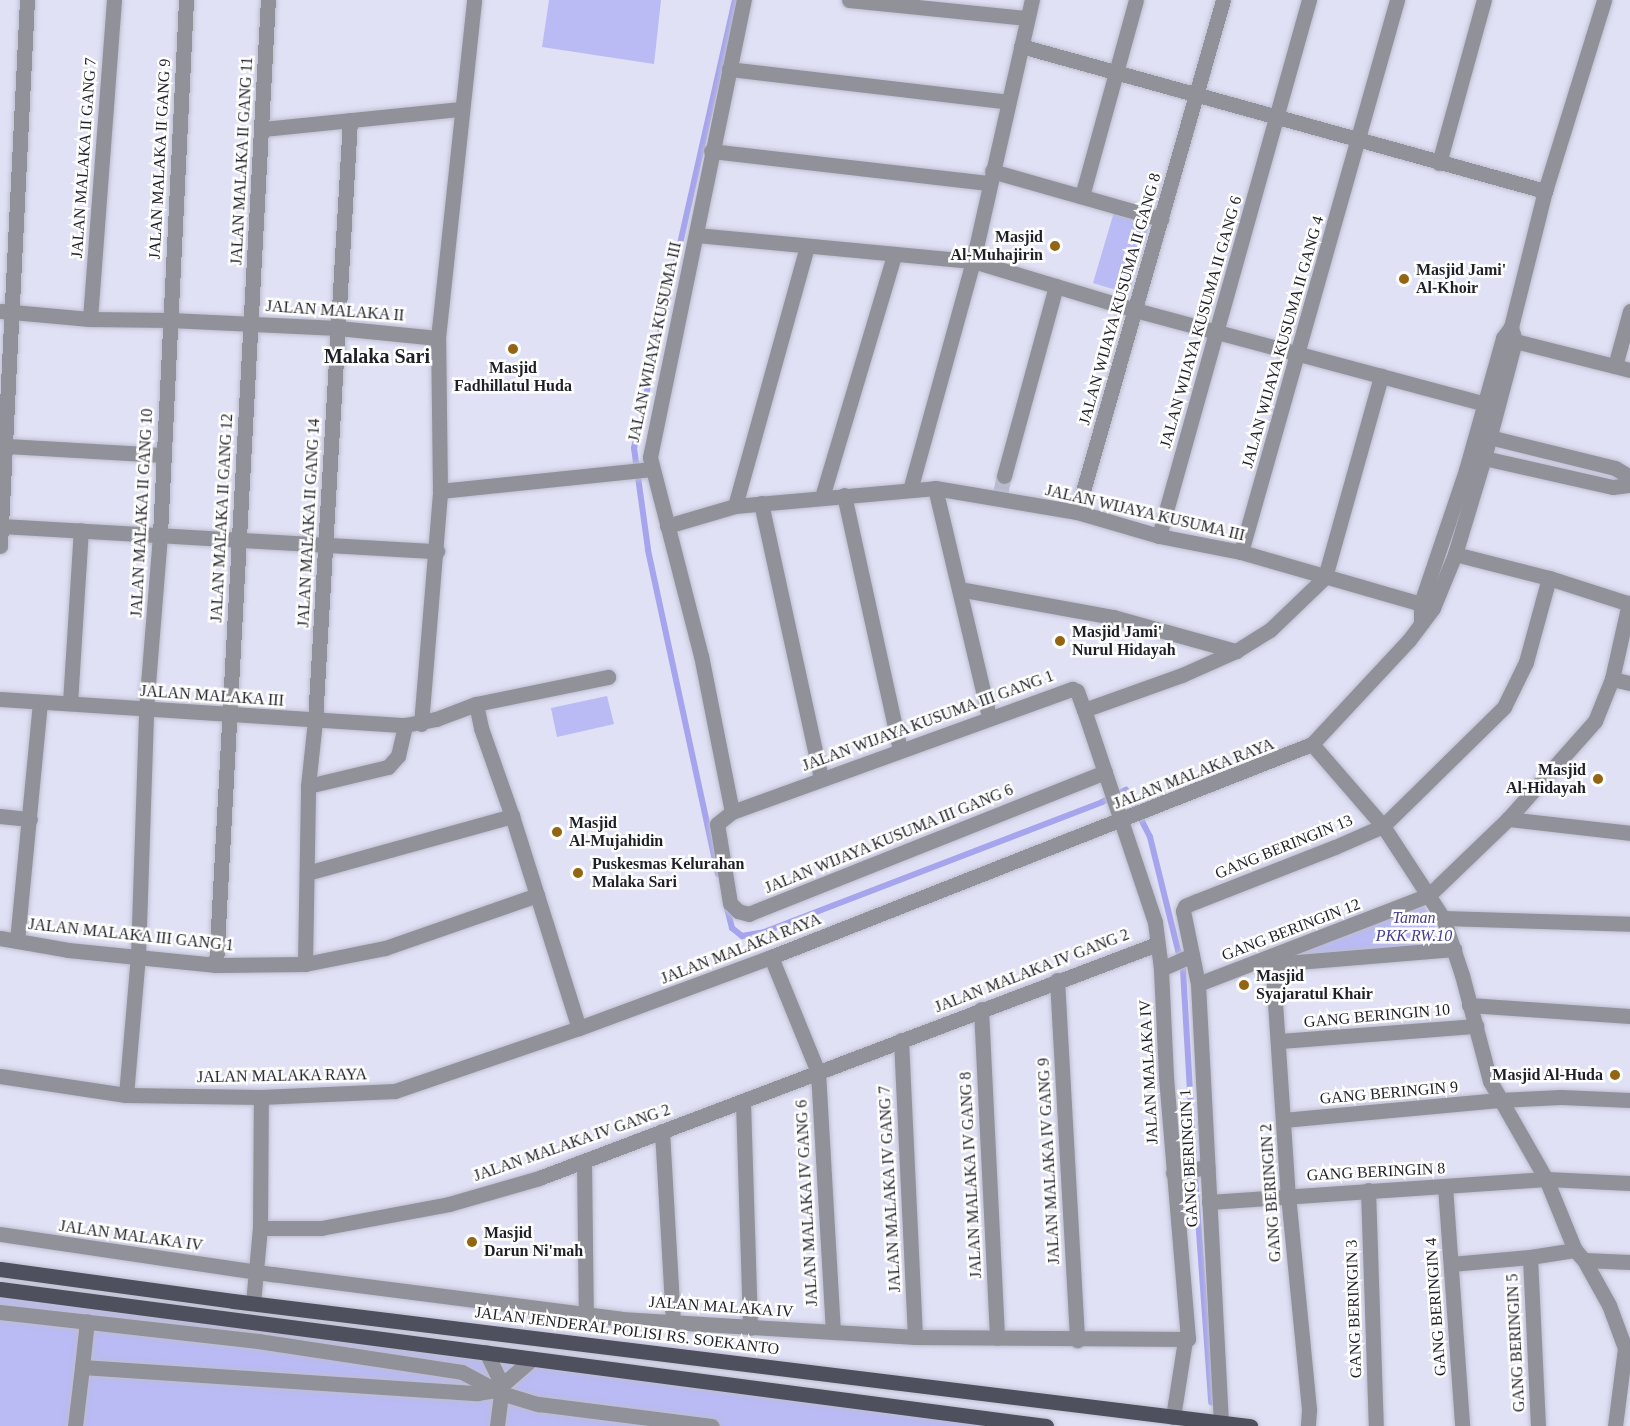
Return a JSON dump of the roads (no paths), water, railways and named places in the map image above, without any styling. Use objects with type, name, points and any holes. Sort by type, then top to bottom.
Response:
[{"type":"main road","name":"JALAN JENDERAL POLISI RS. SOEKANTO","points":[[0,1269],[253,1303],[1250,1426]]},
{"type":"main road","points":[[0,1289],[1046,1426]]},
{"type":"street","points":[[0,546],[6,446],[5,312],[27,0]]},
{"type":"street","name":"JALAN MALAKA II GANG 7","points":[[90,319],[114,0]]},
{"type":"street","name":"JALAN MALAKA II GANG 9","points":[[170,320],[186,0]]},
{"type":"street","name":"JALAN MALAKA II GANG 11","points":[[251,323],[268,0]]},
{"type":"street","points":[[308,786],[388,767],[398,756],[413,724],[437,550],[440,492],[438,338],[450,249],[461,109],[474,0]]},
{"type":"street","name":"JALAN WIJAYA KUSUMA III","points":[[732,812],[701,656],[667,526],[649,469],[711,151],[744,0]]},
{"type":"street","points":[[849,0],[1027,18]]},
{"type":"street","points":[[910,490],[972,261],[1032,0]]},
{"type":"street","points":[[1082,196],[1136,0]]},
{"type":"street","name":"JALAN WIJAYA KUSUMA II GANG 8","points":[[1077,512],[1198,95],[1223,0]]},
{"type":"street","name":"JALAN WIJAYA KUSUMA II GANG 6","points":[[1159,536],[1278,118],[1309,0]]},
{"type":"street","name":"JALAN WIJAYA KUSUMA II GANG 4","points":[[1241,552],[1299,355],[1397,0]]},
{"type":"street","points":[[1439,163],[1484,0]]},
{"type":"street","points":[[1604,0],[1545,191],[1510,336],[1477,457],[1613,487],[1630,484]]},
{"type":"street","points":[[1021,46],[1545,191]]},
{"type":"street","points":[[729,69],[1008,102]]},
{"type":"street","points":[[263,129],[461,109]]},
{"type":"street","name":"JALAN MALAKA II GANG 14","points":[[304,964],[308,786],[315,721],[327,544],[350,120]]},
{"type":"street","points":[[711,151],[990,177],[1082,196],[1161,219]]},
{"type":"street","points":[[696,235],[972,261],[1135,310],[1483,403]]},
{"type":"street","points":[[735,506],[807,247]]},
{"type":"street","points":[[822,497],[894,255]]},
{"type":"street","points":[[1004,476],[1056,286]]},
{"type":"street","points":[[1615,366],[1630,311]]},
{"type":"street","name":"JALAN MALAKA II","points":[[5,312],[90,319],[170,320],[338,328],[438,338]]},
{"type":"street","name":"JALAN MALAKA II GANG 10","points":[[126,1095],[138,956],[146,709],[160,534],[170,320]]},
{"type":"street","name":"JALAN MALAKA II GANG 12","points":[[216,965],[227,716],[251,323]]},
{"type":"street","points":[[1510,336],[1630,370]]},
{"type":"street","points":[[1482,436],[1483,403],[1510,336]]},
{"type":"street","points":[[1132,817],[1113,795],[1084,710],[1182,675],[1236,651],[1270,630],[1325,577],[1381,376]]},
{"type":"street","points":[[1482,436],[1616,468],[1630,477]]},
{"type":"street","points":[[6,446],[164,455]]},
{"type":"street","name":"JALAN MALAKA RAYA","points":[[1427,606],[1455,554],[1477,457]]},
{"type":"street","name":"JALAN MALAKA RAYA","points":[[0,1076],[126,1095],[261,1097],[395,1091],[579,1028],[771,957],[1132,817],[1312,744],[1409,640],[1421,623],[1477,457]]},
{"type":"street","points":[[440,492],[649,469]]},
{"type":"street","points":[[935,488],[989,717]]},
{"type":"street","name":"JALAN WIJAYA KUSUMA III","points":[[667,526],[735,506],[935,488],[999,496],[1077,512],[1159,536],[1241,552],[1427,606]]},
{"type":"street","points":[[844,495],[900,750]]},
{"type":"street","points":[[761,503],[821,778]]},
{"type":"street","points":[[1,526],[437,550]]},
{"type":"street","points":[[70,703],[81,530]]},
{"type":"street","points":[[1429,895],[1508,819],[1595,721],[1612,679],[1630,604],[1549,578],[1455,554]]},
{"type":"street","name":"GANG BERINGIN 13","points":[[1197,901],[1335,848],[1383,826],[1504,707],[1526,662],[1549,578]]},
{"type":"street","points":[[959,590],[1113,617],[1236,651]]},
{"type":"street","name":"JALAN MALAKA III","points":[[0,699],[227,716],[413,724],[476,704],[608,677]]},
{"type":"street","points":[[1612,679],[1630,683]]},
{"type":"street","name":"JALAN WIJAYA KUSUMA III GANG 1","points":[[717,824],[732,812],[821,778],[1072,689],[1077,691],[1084,710]]},
{"type":"street","points":[[17,941],[40,702]]},
{"type":"street","points":[[476,704],[481,728],[512,816],[579,1028]]},
{"type":"street","points":[[1312,744],[1383,826],[1443,918],[1476,1026],[1484,1064],[1498,1100],[1546,1179],[1579,1255],[1609,1305],[1628,1348],[1615,1426]]},
{"type":"street","name":"JALAN WIJAYA KUSUMA III GANG 6","points":[[717,824],[730,903],[738,911],[750,914],[1105,772]]},
{"type":"street","points":[[0,816],[30,819]]},
{"type":"street","points":[[307,873],[512,816]]},
{"type":"street","name":"JALAN MALAKA IV","points":[[1132,817],[1157,944],[1166,967],[1175,1173],[1190,1333],[1188,1339],[1185,1340],[1173,1417]]},
{"type":"street","points":[[1508,819],[1630,833]]},
{"type":"street","name":"JALAN MALAKA III GANG 1","points":[[0,938],[68,950],[216,965],[304,964],[385,948],[537,895]]},
{"type":"street","name":"GANG BERINGIN 12","points":[[1198,984],[1273,961],[1429,895]]},
{"type":"street","name":"GANG BERINGIN 1","points":[[1197,901],[1185,906],[1183,911],[1189,957],[1198,984],[1204,1168],[1209,1202],[1221,1423]]},
{"type":"street","points":[[1443,918],[1630,924]]},
{"type":"street","name":"JALAN MALAKA IV GANG 2","points":[[260,1228],[321,1228],[449,1204],[584,1161],[1157,944]]},
{"type":"street","points":[[1273,961],[1454,949]]},
{"type":"street","points":[[771,957],[818,1072]]},
{"type":"street","points":[[1166,967],[1189,957]]},
{"type":"street","name":"GANG BERINGIN 2","points":[[1273,961],[1280,1041],[1288,1195],[1309,1410],[1308,1426]]},
{"type":"street","name":"JALAN MALAKA IV GANG 9","points":[[1058,980],[1077,1340]]},
{"type":"street","points":[[1469,1005],[1630,1016]]},
{"type":"street","name":"JALAN MALAKA IV GANG 8","points":[[981,1009],[997,1338]]},
{"type":"street","name":"GANG BERINGIN 10","points":[[1280,1041],[1476,1026]]},
{"type":"street","name":"JALAN MALAKA IV GANG 7","points":[[901,1040],[915,1337]]},
{"type":"street","name":"JALAN MALAKA IV GANG 6","points":[[818,1072],[833,1332]]},
{"type":"street","points":[[253,1303],[260,1228],[261,1097]]},
{"type":"street","name":"GANG BERINGIN 9","points":[[1283,1120],[1498,1100],[1561,1097],[1630,1100]]},
{"type":"street","points":[[742,1102],[750,1328]]},
{"type":"street","points":[[662,1131],[672,1323]]},
{"type":"street","points":[[584,1161],[586,1314]]},
{"type":"street","points":[[1175,1173],[1204,1168]]},
{"type":"street","name":"GANG BERINGIN 8","points":[[1209,1202],[1546,1179],[1630,1183]]},
{"type":"street","name":"GANG BERINGIN 4","points":[[1445,1186],[1462,1426]]},
{"type":"street","name":"GANG BERINGIN 3","points":[[1368,1190],[1376,1426]]},
{"type":"street","name":"JALAN MALAKA IV","points":[[0,1234],[256,1272],[672,1323],[915,1337],[1185,1340]]},
{"type":"street","points":[[1451,1264],[1579,1255],[1630,1262]]},
{"type":"street","name":"GANG BERINGIN 5","points":[[1530,1257],[1538,1426]]},
{"type":"street","points":[[0,1312],[258,1341],[462,1372],[538,1404],[712,1426]]},
{"type":"street","points":[[75,1425],[87,1322]]},
{"type":"street","points":[[486,1352],[500,1389],[497,1426]]},
{"type":"street","points":[[81,1367],[477,1393],[500,1389],[532,1359]]},
{"type":"waterway","points":[[718,874],[648,549],[634,448],[735,0]]},
{"type":"waterway","points":[[726,904],[732,928],[742,936],[764,932],[1102,802],[1126,790],[1150,837],[1183,970],[1211,1402]]},
{"type":"tunnel","points":[[1001,492],[1004,476]]},
{"type":"place","name":"Masjid Al-Muhajirin","points":[[1055,246]]},
{"type":"place","name":"Masjid Jami' Al-Khoir","points":[[1404,279]]},
{"type":"place","name":"Masjid Fadhillatul Huda","points":[[513,349]]},
{"type":"place","name":"Masjid Jami' Nurul Hidayah","points":[[1060,641]]},
{"type":"place","name":"Masjid Al-Hidayah","points":[[1598,779]]},
{"type":"place","name":"Masjid Al-Mujahidin","points":[[557,832]]},
{"type":"place","name":"Puskesmas Kelurahan Malaka Sari","points":[[578,873]]},
{"type":"place","name":"Masjid Syajaratul Khair","points":[[1244,985]]},
{"type":"place","name":"Masjid Al-Huda","points":[[1615,1075]]},
{"type":"place","name":"Masjid Darun Ni'mah","points":[[472,1242]]},
{"type":"district","name":"Malaka Sari","points":[[377,356]]},
{"type":"park label","name":"Taman PKK RW.10","points":[[1414,927]]}]
